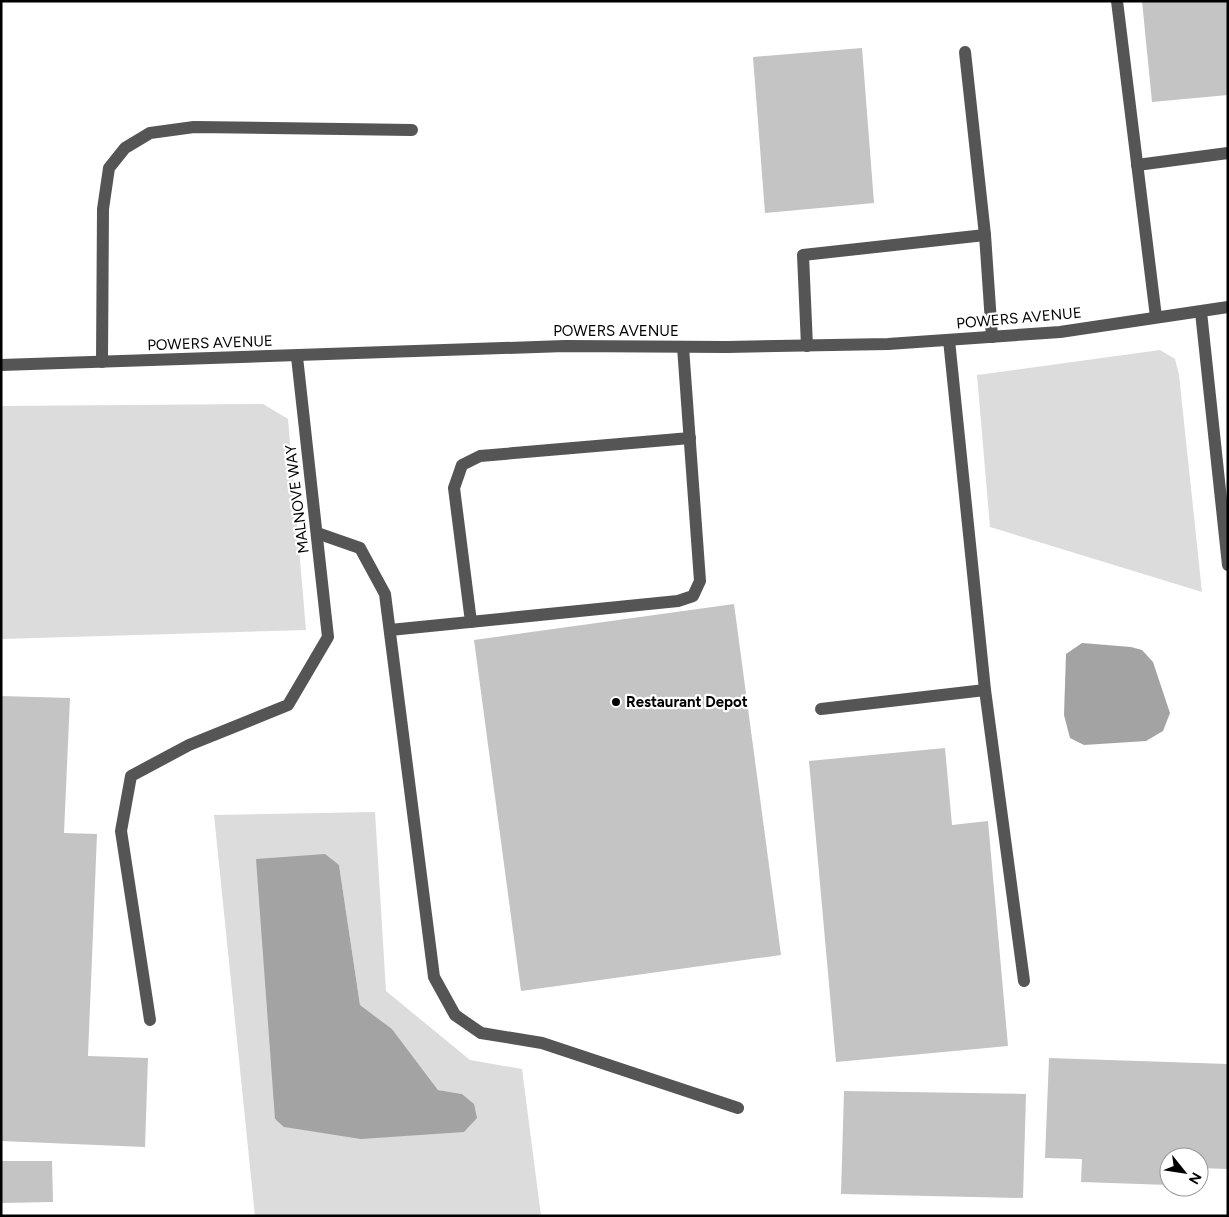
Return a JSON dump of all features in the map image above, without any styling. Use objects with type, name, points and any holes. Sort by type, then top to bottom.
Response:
[{"type":"street","points":[[1117,1],[1156,317]]},
{"type":"street","points":[[965,52],[985,235],[992,337]]},
{"type":"street","points":[[102,362],[104,209],[109,168],[124,148],[150,134],[194,127],[412,130]]},
{"type":"street","points":[[1137,165],[1228,153]]},
{"type":"street","points":[[807,346],[803,255],[985,235]]},
{"type":"street","name":"POWERS AVENUE","points":[[1,365],[297,357],[565,346],[807,346],[949,340],[1060,332],[1228,307]]},
{"type":"street","points":[[1202,312],[1228,565]]},
{"type":"street","points":[[949,340],[985,690],[1024,982]]},
{"type":"street","points":[[390,630],[678,601],[693,596],[700,581],[683,347]]},
{"type":"street","name":"MALNOVE WAY","points":[[150,1020],[121,831],[131,776],[189,745],[288,705],[328,637],[297,357]]},
{"type":"street","points":[[471,622],[454,488],[462,465],[480,456],[690,438]]},
{"type":"street","points":[[317,533],[360,548],[385,594],[434,977],[455,1015],[481,1033],[542,1043],[738,1108]]},
{"type":"street","points":[[821,710],[985,690]]},
{"type":"shaded area","points":[[1160,350],[1175,359],[1179,375],[1202,592],[990,527],[977,375]]},
{"type":"shaded area","points":[[263,404],[288,419],[306,630],[1,639],[1,406]]},
{"type":"shaded area","points":[[1082,643],[1131,647],[1142,650],[1153,662],[1170,713],[1163,731],[1146,741],[1084,745],[1070,738],[1064,715],[1066,654]]},
{"type":"shaded area","points":[[375,812],[386,991],[470,1060],[522,1069],[541,1216],[255,1216],[214,815]],"holes":[[[339,865],[360,1005],[392,1029],[438,1090],[462,1094],[275,1120]]]},
{"type":"shaded area","points":[[325,854],[339,865],[360,1005],[392,1029],[438,1090],[462,1094],[474,1104],[477,1118],[464,1132],[361,1139],[284,1127],[275,1119],[256,859]]},
{"type":"building","points":[[1142,1],[1228,1],[1228,95],[1152,102]]},
{"type":"building","points":[[862,48],[874,203],[765,213],[753,57]]},
{"type":"building","points":[[734,604],[781,955],[521,991],[474,640]]},
{"type":"building","points":[[1,696],[70,698],[64,833],[97,834],[88,1056],[148,1058],[145,1147],[1,1141]]},
{"type":"building","points":[[945,748],[952,825],[988,821],[1008,1046],[836,1062],[809,761]]},
{"type":"building","points":[[1049,1058],[1228,1064],[1228,1169],[1209,1168],[1209,1147],[1159,1147],[1159,1185],[1081,1182],[1082,1159],[1045,1158]]},
{"type":"building","points":[[844,1091],[1026,1094],[1023,1198],[841,1194]]},
{"type":"building","points":[[1,1161],[52,1161],[53,1202],[1,1203]]},
{"type":"place","name":"Restaurant Depot","points":[[616,702]]}]
